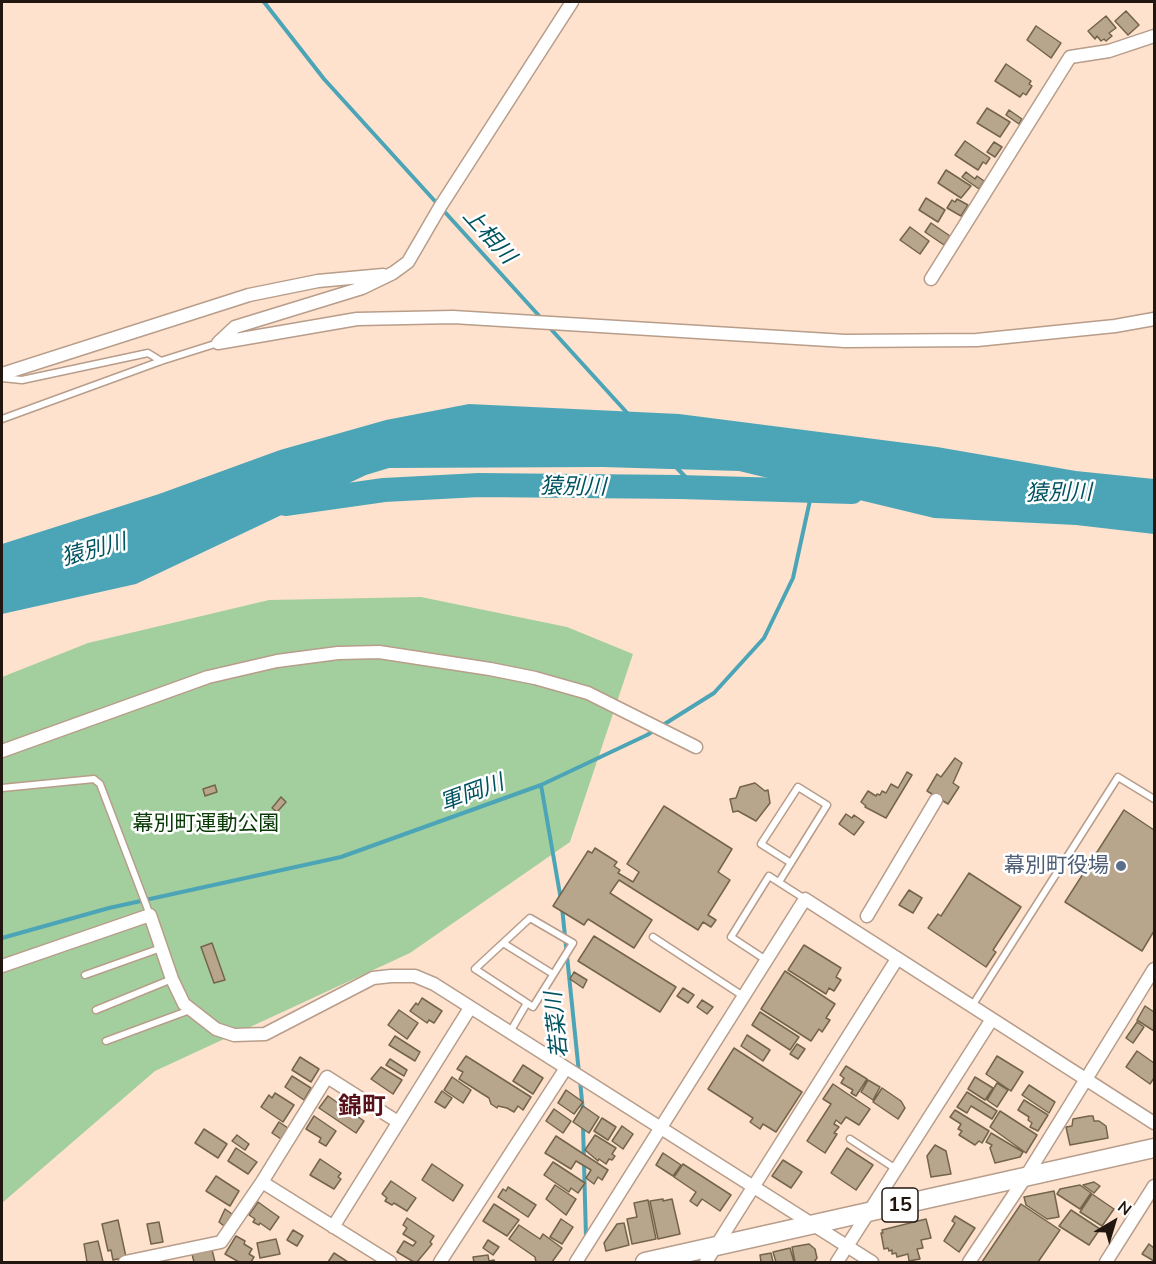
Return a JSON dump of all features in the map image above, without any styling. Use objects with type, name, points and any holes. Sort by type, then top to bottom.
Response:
[{"type":"main road","name":"15","points":[[645,1263],[1155,1148]]},
{"type":"street","points":[[218,343],[236,327],[362,288],[393,273],[408,262],[440,207],[572,2]]},
{"type":"street","points":[[931,279],[1070,57],[1109,51],[1155,36]]},
{"type":"street","points":[[2,376],[249,295],[318,281],[393,273]]},
{"type":"street","points":[[218,343],[357,319],[453,317],[845,340],[977,340],[1115,326],[1155,319]]},
{"type":"street","points":[[2,751],[175,688],[226,672],[338,653],[379,652],[490,669],[535,678],[588,693],[696,747]]},
{"type":"street","points":[[867,916],[936,800]]},
{"type":"street","points":[[576,1263],[659,1127],[805,899],[1155,1123]]},
{"type":"street","points":[[2,966],[150,915],[172,979],[184,1004],[216,1029],[234,1035],[265,1034],[373,978],[416,976],[434,984],[873,1263]]},
{"type":"street","points":[[706,1263],[897,959]]},
{"type":"street","points":[[969,1263],[1025,1178],[1155,969]]},
{"type":"street","points":[[333,1227],[470,1008]]},
{"type":"street","points":[[837,1263],[992,1019]]},
{"type":"street","points":[[440,1263],[566,1068]]},
{"type":"street","points":[[125,1263],[221,1242],[262,1182],[327,1077],[398,1122]]},
{"type":"street","points":[[262,1182],[390,1263]]},
{"type":"street","points":[[1106,1263],[1155,1186]]},
{"type":"lane","points":[[2,419],[161,361],[218,343]]},
{"type":"lane","points":[[2,376],[22,380],[148,353],[161,361]]},
{"type":"lane","points":[[972,1007],[1118,777],[1155,799]]},
{"type":"lane","points":[[2,788],[94,779],[100,784],[150,915]]},
{"type":"lane","points":[[778,882],[791,863],[827,806],[798,787],[761,844],[791,863]]},
{"type":"lane","points":[[766,960],[732,937],[769,876],[805,899]]},
{"type":"lane","points":[[530,918],[573,943],[533,1007],[475,969],[503,943],[530,918]]},
{"type":"lane","points":[[653,937],[743,996]]},
{"type":"lane","points":[[503,943],[553,974]]},
{"type":"lane","points":[[85,975],[161,948]]},
{"type":"lane","points":[[96,1010],[172,979]]},
{"type":"lane","points":[[510,1032],[527,1003]]},
{"type":"lane","points":[[106,1041],[191,1010]]},
{"type":"lane","points":[[850,1139],[896,1169]]},
{"type":"green space","name":"幕別町運動公園","points":[[421,597],[567,627],[633,654],[570,842],[410,953],[155,1071],[2,1203],[2,677],[88,643],[269,600]]},
{"type":"water","points":[[469,404],[679,414],[937,447],[1076,471],[1154,479],[1154,534],[1076,525],[934,518],[739,471],[602,467],[389,468],[366,475],[136,584],[2,614],[2,544],[159,494],[280,450],[386,420]]},
{"type":"building","points":[[1126,11],[1139,25],[1128,35],[1115,21]]},
{"type":"building","points":[[1106,16],[1116,28],[1109,33],[1112,36],[1106,41],[1104,39],[1101,41],[1097,36],[1095,39],[1088,31]]},
{"type":"building","points":[[1036,26],[1061,43],[1051,58],[1027,40]]},
{"type":"building","points":[[1006,64],[1031,81],[1029,84],[1032,86],[1026,95],[1023,93],[1020,97],[995,81]]},
{"type":"building","points":[[987,108],[1010,122],[1000,137],[977,123]]},
{"type":"building","points":[[1009,110],[1022,119],[1019,124],[1006,115]]},
{"type":"building","points":[[965,141],[990,158],[986,164],[983,162],[978,170],[955,155]]},
{"type":"building","points":[[994,142],[1002,147],[995,157],[987,152]]},
{"type":"building","points":[[946,170],[971,186],[961,198],[938,183]]},
{"type":"building","points":[[966,172],[975,179],[977,176],[984,181],[979,189],[962,177]]},
{"type":"building","points":[[926,198],[945,210],[938,222],[919,210]]},
{"type":"building","points":[[957,199],[968,205],[961,216],[947,208],[952,200],[955,202]]},
{"type":"building","points":[[931,223],[950,236],[944,245],[925,232]]},
{"type":"building","points":[[910,227],[929,241],[920,254],[900,240]]},
{"type":"building","points":[[955,758],[962,763],[953,783],[959,787],[948,804],[927,791],[937,774],[941,777]]},
{"type":"building","points":[[907,772],[912,775],[886,818],[865,807],[861,802],[868,791],[876,796],[882,791],[886,793],[891,784],[898,788]]},
{"type":"building","points":[[755,783],[765,791],[768,790],[770,803],[756,821],[738,811],[733,812],[730,799],[736,798],[740,787]]},
{"type":"building","points":[[215,785],[217,792],[205,796],[203,789]]},
{"type":"building","points":[[281,797],[286,802],[277,812],[272,808]]},
{"type":"building","points":[[664,806],[732,849],[718,872],[730,880],[708,915],[716,920],[711,927],[703,922],[698,930],[619,880],[610,893],[652,920],[634,948],[588,919],[584,925],[553,906],[588,851],[592,853],[595,848],[617,862],[614,866],[620,870],[618,873],[633,882],[639,872],[627,864]]},
{"type":"building","name":"幕別町役場","points":[[1124,810],[1154,830],[1154,931],[1142,951],[1065,902]]},
{"type":"building","points":[[846,814],[852,818],[854,815],[864,822],[854,835],[839,824]]},
{"type":"building","points":[[969,873],[1021,907],[993,950],[996,952],[986,967],[928,928],[938,914],[941,916]]},
{"type":"building","points":[[909,890],[922,898],[913,913],[899,905]]},
{"type":"building","points":[[594,936],[676,987],[660,1012],[578,961]]},
{"type":"building","points":[[212,943],[225,980],[214,983],[201,947]]},
{"type":"building","points":[[804,945],[841,968],[836,977],[841,980],[834,991],[829,988],[826,994],[788,970]]},
{"type":"building","points":[[785,971],[835,1004],[826,1018],[830,1020],[822,1032],[819,1029],[811,1041],[761,1009]]},
{"type":"building","points":[[574,972],[587,980],[583,988],[570,979]]},
{"type":"building","points":[[683,988],[694,995],[688,1003],[677,996]]},
{"type":"building","points":[[422,998],[442,1011],[434,1023],[429,1020],[427,1023],[410,1011],[416,1003],[418,1005]]},
{"type":"building","points":[[702,1000],[713,1007],[707,1014],[697,1007]]},
{"type":"building","points":[[1145,1006],[1154,1012],[1154,1031],[1137,1020]]},
{"type":"building","points":[[399,1010],[418,1023],[407,1039],[388,1025]]},
{"type":"building","points":[[760,1012],[799,1037],[790,1050],[752,1025]]},
{"type":"building","points":[[1137,1022],[1144,1027],[1133,1043],[1126,1038]]},
{"type":"building","points":[[747,1035],[770,1050],[763,1061],[741,1046]]},
{"type":"building","points":[[395,1036],[420,1052],[415,1061],[389,1045]]},
{"type":"building","points":[[797,1044],[805,1049],[798,1059],[790,1054]]},
{"type":"building","points":[[734,1048],[802,1092],[776,1132],[763,1124],[760,1129],[750,1122],[753,1118],[708,1089]]},
{"type":"building","points":[[1137,1051],[1154,1063],[1154,1078],[1150,1084],[1126,1067]]},
{"type":"building","points":[[466,1056],[531,1097],[523,1110],[518,1106],[514,1112],[507,1108],[498,1106],[497,1108],[491,1104],[489,1098],[459,1079],[463,1072],[457,1069]]},
{"type":"building","points":[[997,1056],[1023,1072],[1011,1091],[986,1074]]},
{"type":"building","points":[[300,1057],[319,1069],[311,1082],[292,1070]]},
{"type":"building","points":[[390,1059],[407,1070],[404,1076],[386,1065]]},
{"type":"building","points":[[523,1065],[543,1078],[533,1094],[513,1081]]},
{"type":"building","points":[[846,1066],[867,1079],[856,1096],[851,1093],[853,1090],[841,1083],[844,1078],[840,1075]]},
{"type":"building","points":[[381,1067],[402,1080],[393,1094],[371,1079]]},
{"type":"building","points":[[292,1076],[311,1088],[304,1100],[285,1087]]},
{"type":"building","points":[[452,1077],[471,1090],[463,1103],[444,1090]]},
{"type":"building","points":[[975,1077],[993,1088],[985,1100],[968,1089]]},
{"type":"building","points":[[868,1080],[880,1087],[873,1100],[861,1092]]},
{"type":"building","points":[[997,1083],[1008,1090],[997,1107],[987,1100]]},
{"type":"building","points":[[833,1084],[870,1109],[859,1125],[846,1117],[841,1124],[836,1120],[834,1124],[839,1127],[834,1133],[837,1134],[825,1153],[807,1141],[831,1104],[823,1099]]},
{"type":"building","points":[[1029,1085],[1055,1102],[1049,1113],[1022,1095]]},
{"type":"building","points":[[882,1088],[901,1101],[905,1108],[898,1119],[873,1102]]},
{"type":"building","points":[[566,1090],[583,1102],[574,1114],[558,1103]]},
{"type":"building","points":[[442,1091],[452,1098],[445,1108],[435,1102]]},
{"type":"building","points":[[967,1092],[997,1111],[992,1119],[971,1106],[967,1113],[957,1107]]},
{"type":"building","points":[[275,1093],[294,1105],[283,1122],[261,1107],[269,1095],[272,1098]]},
{"type":"building","points":[[328,1096],[364,1121],[356,1133],[319,1108]]},
{"type":"building","points":[[1024,1100],[1048,1115],[1038,1131],[1030,1127],[1032,1123],[1028,1120],[1029,1117],[1018,1110]]},
{"type":"building","points":[[583,1106],[599,1117],[589,1133],[573,1122]]},
{"type":"building","points":[[554,1109],[571,1121],[563,1133],[546,1121]]},
{"type":"building","points":[[955,1110],[989,1131],[982,1143],[979,1141],[975,1145],[959,1135],[962,1131],[958,1129],[961,1124],[950,1117]]},
{"type":"building","points":[[1000,1111],[1037,1135],[1026,1153],[990,1127]]},
{"type":"building","points":[[314,1116],[336,1131],[326,1146],[319,1142],[321,1138],[306,1129]]},
{"type":"building","points":[[1093,1116],[1094,1121],[1099,1121],[1106,1126],[1108,1138],[1070,1145],[1066,1127],[1072,1126],[1073,1119]]},
{"type":"building","points":[[602,1118],[616,1127],[608,1140],[594,1131]]},
{"type":"building","points":[[279,1122],[288,1128],[281,1139],[272,1133]]},
{"type":"building","points":[[622,1126],[633,1134],[623,1149],[612,1141]]},
{"type":"building","points":[[204,1129],[227,1144],[218,1158],[195,1143]]},
{"type":"building","points":[[991,1133],[1023,1152],[1020,1157],[995,1163],[990,1148],[992,1145],[986,1142]]},
{"type":"building","points":[[237,1135],[249,1144],[245,1150],[232,1141]]},
{"type":"building","points":[[595,1135],[616,1148],[612,1154],[615,1156],[606,1164],[599,1159],[598,1161],[585,1150]]},
{"type":"building","points":[[556,1136],[608,1170],[602,1180],[598,1177],[594,1184],[586,1178],[591,1170],[576,1161],[571,1169],[545,1153]]},
{"type":"building","points":[[935,1145],[946,1151],[951,1174],[931,1177],[927,1156]]},
{"type":"building","points":[[236,1148],[257,1162],[248,1174],[228,1161]]},
{"type":"building","points":[[847,1148],[873,1165],[856,1190],[831,1173]]},
{"type":"building","points":[[663,1153],[681,1165],[673,1176],[656,1165]]},
{"type":"building","points":[[320,1159],[341,1173],[338,1177],[341,1179],[334,1189],[310,1175]]},
{"type":"building","points":[[783,1160],[802,1172],[791,1188],[772,1176]]},
{"type":"building","points":[[553,1162],[585,1183],[578,1193],[571,1188],[569,1192],[544,1175]]},
{"type":"building","points":[[432,1164],[463,1185],[453,1201],[422,1180]]},
{"type":"building","points":[[683,1164],[731,1195],[720,1211],[702,1199],[697,1206],[690,1201],[696,1192],[674,1177]]},
{"type":"building","points":[[216,1176],[239,1191],[230,1206],[206,1191]]},
{"type":"building","points":[[391,1181],[416,1198],[407,1211],[394,1203],[392,1205],[385,1201],[387,1198],[382,1194]]},
{"type":"building","points":[[1094,1182],[1100,1186],[1094,1193],[1083,1185]]},
{"type":"building","points":[[555,1185],[576,1199],[566,1215],[546,1199]]},
{"type":"building","points":[[1080,1185],[1091,1193],[1080,1209],[1057,1194],[1060,1189]]},
{"type":"building","points":[[508,1187],[536,1205],[528,1217],[498,1197],[503,1189],[506,1191]]},
{"type":"building","points":[[1054,1191],[1059,1217],[1047,1219],[1026,1205],[1024,1197]]},
{"type":"building","points":[[1092,1194],[1114,1209],[1102,1226],[1080,1212]]},
{"type":"building","points":[[663,1199],[663,1201],[672,1199],[680,1234],[658,1239],[650,1201]]},
{"type":"building","points":[[648,1200],[656,1239],[632,1244],[627,1219],[637,1217],[634,1203]]},
{"type":"building","points":[[258,1202],[279,1217],[270,1230],[260,1223],[259,1225],[253,1222],[255,1219],[249,1215]]},
{"type":"building","points":[[494,1204],[519,1220],[507,1236],[483,1221]]},
{"type":"building","points":[[1021,1204],[1060,1230],[1038,1262],[982,1262]]},
{"type":"building","points":[[225,1209],[232,1214],[224,1226],[219,1222]]},
{"type":"building","points":[[1071,1210],[1100,1229],[1089,1245],[1059,1226]]},
{"type":"building","points":[[955,1216],[975,1228],[959,1252],[944,1241],[955,1223],[952,1221]]},
{"type":"building","points":[[407,1218],[434,1236],[430,1242],[432,1244],[417,1262],[397,1252],[404,1241],[413,1246],[416,1242],[403,1234],[407,1228],[403,1225]]},
{"type":"building","points":[[561,1219],[573,1227],[562,1244],[550,1237]]},
{"type":"building","points":[[926,1219],[931,1238],[921,1240],[923,1248],[917,1249],[920,1259],[909,1261],[908,1254],[897,1257],[896,1253],[892,1254],[892,1250],[884,1249],[882,1230]]},
{"type":"building","points":[[118,1220],[126,1257],[113,1260],[111,1250],[108,1251],[102,1224]]},
{"type":"building","points":[[159,1222],[163,1242],[151,1244],[147,1224]]},
{"type":"building","points":[[624,1223],[629,1245],[606,1251],[604,1243],[617,1224]]},
{"type":"building","points":[[519,1225],[540,1239],[543,1234],[562,1248],[552,1262],[536,1262],[535,1257],[509,1239]]},
{"type":"building","points":[[293,1230],[303,1236],[297,1246],[287,1240]]},
{"type":"building","points":[[236,1236],[252,1249],[249,1254],[254,1257],[251,1262],[239,1262],[225,1254]]},
{"type":"building","points":[[276,1239],[280,1254],[260,1258],[257,1243]]},
{"type":"building","points":[[488,1240],[499,1247],[493,1255],[483,1248]]},
{"type":"building","points":[[98,1241],[103,1262],[87,1262],[84,1244]]},
{"type":"building","points":[[809,1244],[815,1249],[817,1258],[814,1262],[795,1262],[792,1247]]},
{"type":"building","points":[[1149,1244],[1154,1248],[1154,1261],[1142,1254]]},
{"type":"building","points":[[790,1248],[794,1262],[776,1262],[773,1252]]},
{"type":"building","points":[[212,1250],[215,1262],[194,1262],[192,1254]]},
{"type":"building","points":[[334,1253],[348,1262],[328,1262]]},
{"type":"building","points":[[771,1253],[773,1262],[761,1262],[760,1255]]},
{"type":"building","points":[[488,1255],[489,1261],[494,1260],[495,1262],[474,1262],[473,1257]]},
{"type":"waterway","name":"上相川","points":[[264,2],[324,79],[542,319]]},
{"type":"waterway","name":"上相川","points":[[549,327],[629,415]]},
{"type":"waterway","name":"上相川","points":[[676,467],[695,487]]},
{"type":"waterway","name":"猿別川","points":[[285,504],[384,490],[479,485],[852,492]]},
{"type":"waterway","name":"軍岡川","points":[[2,938],[109,908],[341,857],[541,785],[647,735],[714,693],[764,638],[793,578],[812,491]]},
{"type":"waterway","name":"若菜川","points":[[541,785],[561,900]]},
{"type":"waterway","name":"若菜川","points":[[562,907],[579,1073]]},
{"type":"waterway","name":"若菜川","points":[[580,1080],[583,1112]]},
{"type":"waterway","name":"若菜川","points":[[583,1125],[586,1238]]},
{"type":"place","name":"幕別町役場","points":[[1121,866]]},
{"type":"district","name":"錦町","points":[[362,1107]]}]
